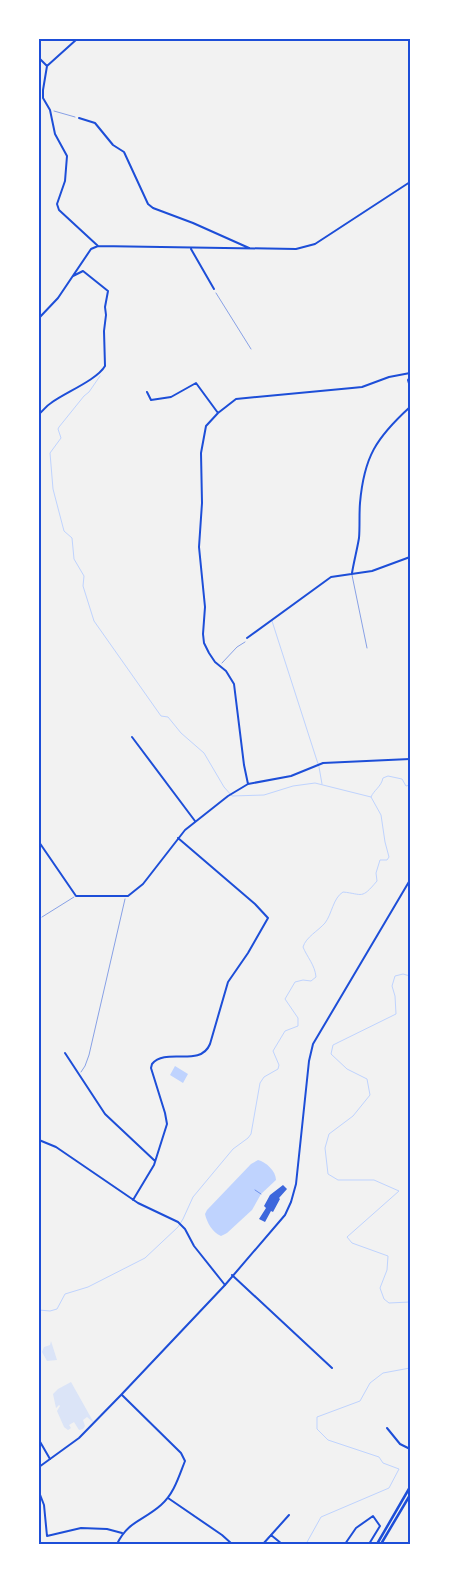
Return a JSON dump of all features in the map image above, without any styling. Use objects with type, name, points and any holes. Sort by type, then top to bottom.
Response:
[{"type":"main road","points":[[376,1544],[410,1487]]},
{"type":"main road","points":[[381,1544],[410,1495]]},
{"type":"street","points":[[77,39],[48,66],[43,98],[50,110],[55,134],[67,156],[65,181],[57,204],[59,210],[98,246]]},
{"type":"street","points":[[39,58],[48,66]]},
{"type":"street","points":[[79,118],[96,123],[112,144],[124,152],[148,204],[153,208],[252,249]]},
{"type":"street","points":[[39,318],[58,298],[91,249],[98,246],[191,249],[296,249],[315,244],[410,182]]},
{"type":"street","points":[[191,249],[214,290]]},
{"type":"street","points":[[39,414],[50,404],[77,388],[105,366],[104,331],[108,291],[84,270],[73,276]]},
{"type":"street","points":[[248,784],[234,684],[204,643],[206,607],[199,547],[202,503],[201,453],[206,426],[218,413],[236,399],[362,387],[389,377],[410,373]]},
{"type":"street","points":[[410,377],[408,380],[410,387]]},
{"type":"street","points":[[147,392],[151,400],[171,397],[196,383],[218,413]]},
{"type":"street","points":[[352,574],[359,538],[360,502],[367,463],[372,450],[390,426],[410,407]]},
{"type":"street","points":[[247,638],[331,577],[372,571],[410,557]]},
{"type":"street","points":[[132,737],[195,821]]},
{"type":"street","points":[[39,842],[76,896],[126,898],[143,884],[178,838],[195,821],[228,796],[248,784],[291,776],[321,763],[410,759]]},
{"type":"street","points":[[133,1200],[155,1161],[167,1124],[152,1064],[156,1060],[166,1057],[202,1055],[206,1051],[210,1044],[228,982],[255,942],[268,916],[178,838]]},
{"type":"street","points":[[39,1467],[78,1438],[121,1395],[225,1285],[284,1214],[291,1202],[296,1184],[309,1061],[313,1044],[410,880]]},
{"type":"street","points":[[65,1053],[105,1114],[155,1161]]},
{"type":"street","points":[[39,1140],[56,1147],[133,1200],[178,1222],[194,1246],[225,1285]]},
{"type":"street","points":[[232,1275],[332,1368]]},
{"type":"street","points":[[117,1544],[122,1533],[168,1498],[185,1458],[121,1395]]},
{"type":"street","points":[[387,1428],[400,1444],[410,1449]]},
{"type":"street","points":[[39,1440],[50,1459]]},
{"type":"street","points":[[39,1492],[44,1505],[47,1536],[81,1528],[107,1529],[122,1533]]},
{"type":"street","points":[[168,1498],[232,1544]]},
{"type":"street","points":[[263,1544],[289,1515]]},
{"type":"street","points":[[346,1544],[356,1528],[373,1516],[380,1526],[368,1544]]},
{"type":"street","points":[[271,1535],[282,1544]]},
{"type":"lane","points":[[352,574],[367,648]]},
{"type":"lane","points":[[42,917],[76,896]]},
{"type":"path","points":[[50,110],[79,118]]},
{"type":"path","points":[[214,290],[251,349]]},
{"type":"path","points":[[220,665],[247,638]]},
{"type":"path","points":[[79,1074],[85,1066],[89,1055],[126,898]]},
{"type":"path","points":[[255,1190],[261,1194]]},
{"type":"shaded area","points":[[51,1341],[57,1360],[47,1361],[42,1352],[44,1347],[50,1345]]},
{"type":"shaded area","points":[[71,1382],[94,1423],[87,1417],[83,1420],[85,1426],[79,1430],[74,1422],[69,1425],[71,1428],[68,1430],[64,1427],[57,1411],[60,1406],[56,1408],[53,1394]]},
{"type":"water","points":[[175,1066],[188,1074],[183,1083],[170,1075]]},
{"type":"water","points":[[258,1160],[270,1167],[276,1180],[261,1194],[252,1210],[227,1233],[221,1236],[218,1235],[207,1221],[205,1214],[207,1210],[251,1164]]},
{"type":"building","points":[[283,1185],[287,1189],[279,1198],[273,1212],[271,1211],[265,1222],[259,1219],[266,1208],[264,1206],[270,1195]]},
{"type":"waterway","points":[[100,376],[59,427],[61,438],[50,453],[53,489],[64,531],[72,538],[74,559],[84,576],[83,586],[94,621],[161,716],[168,717],[181,733],[204,753],[224,787],[232,796],[264,795],[293,786],[315,783],[371,797]]},
{"type":"waterway","points":[[272,621],[319,767],[322,784]]},
{"type":"waterway","points":[[39,1310],[50,1311],[57,1309],[65,1294],[88,1287],[145,1258],[178,1227],[193,1197],[233,1149],[251,1134],[260,1083],[264,1077],[278,1069],[279,1065],[273,1051],[285,1031],[298,1026],[298,1018],[285,999],[295,982],[311,981],[316,977],[313,965],[303,947],[309,937],[325,923],[340,895],[343,892],[362,894],[368,891],[377,881],[376,873],[380,860],[387,860],[389,857],[381,815],[371,797],[381,784],[383,778],[388,776],[402,779],[406,786],[410,785]]},
{"type":"waterway","points":[[410,976],[403,974],[395,976],[392,986],[395,996],[396,1014],[333,1045],[331,1054],[347,1069],[367,1079],[370,1095],[353,1116],[329,1134],[325,1148],[328,1174],[338,1180],[374,1180],[399,1191],[347,1237],[352,1243],[388,1256],[387,1270],[380,1288],[384,1299],[389,1303],[410,1302]]},
{"type":"waterway","points":[[306,1544],[321,1517],[389,1488],[399,1469],[383,1463],[379,1457],[328,1440],[317,1429],[317,1417],[360,1401],[370,1383],[383,1373],[410,1368]]}]
